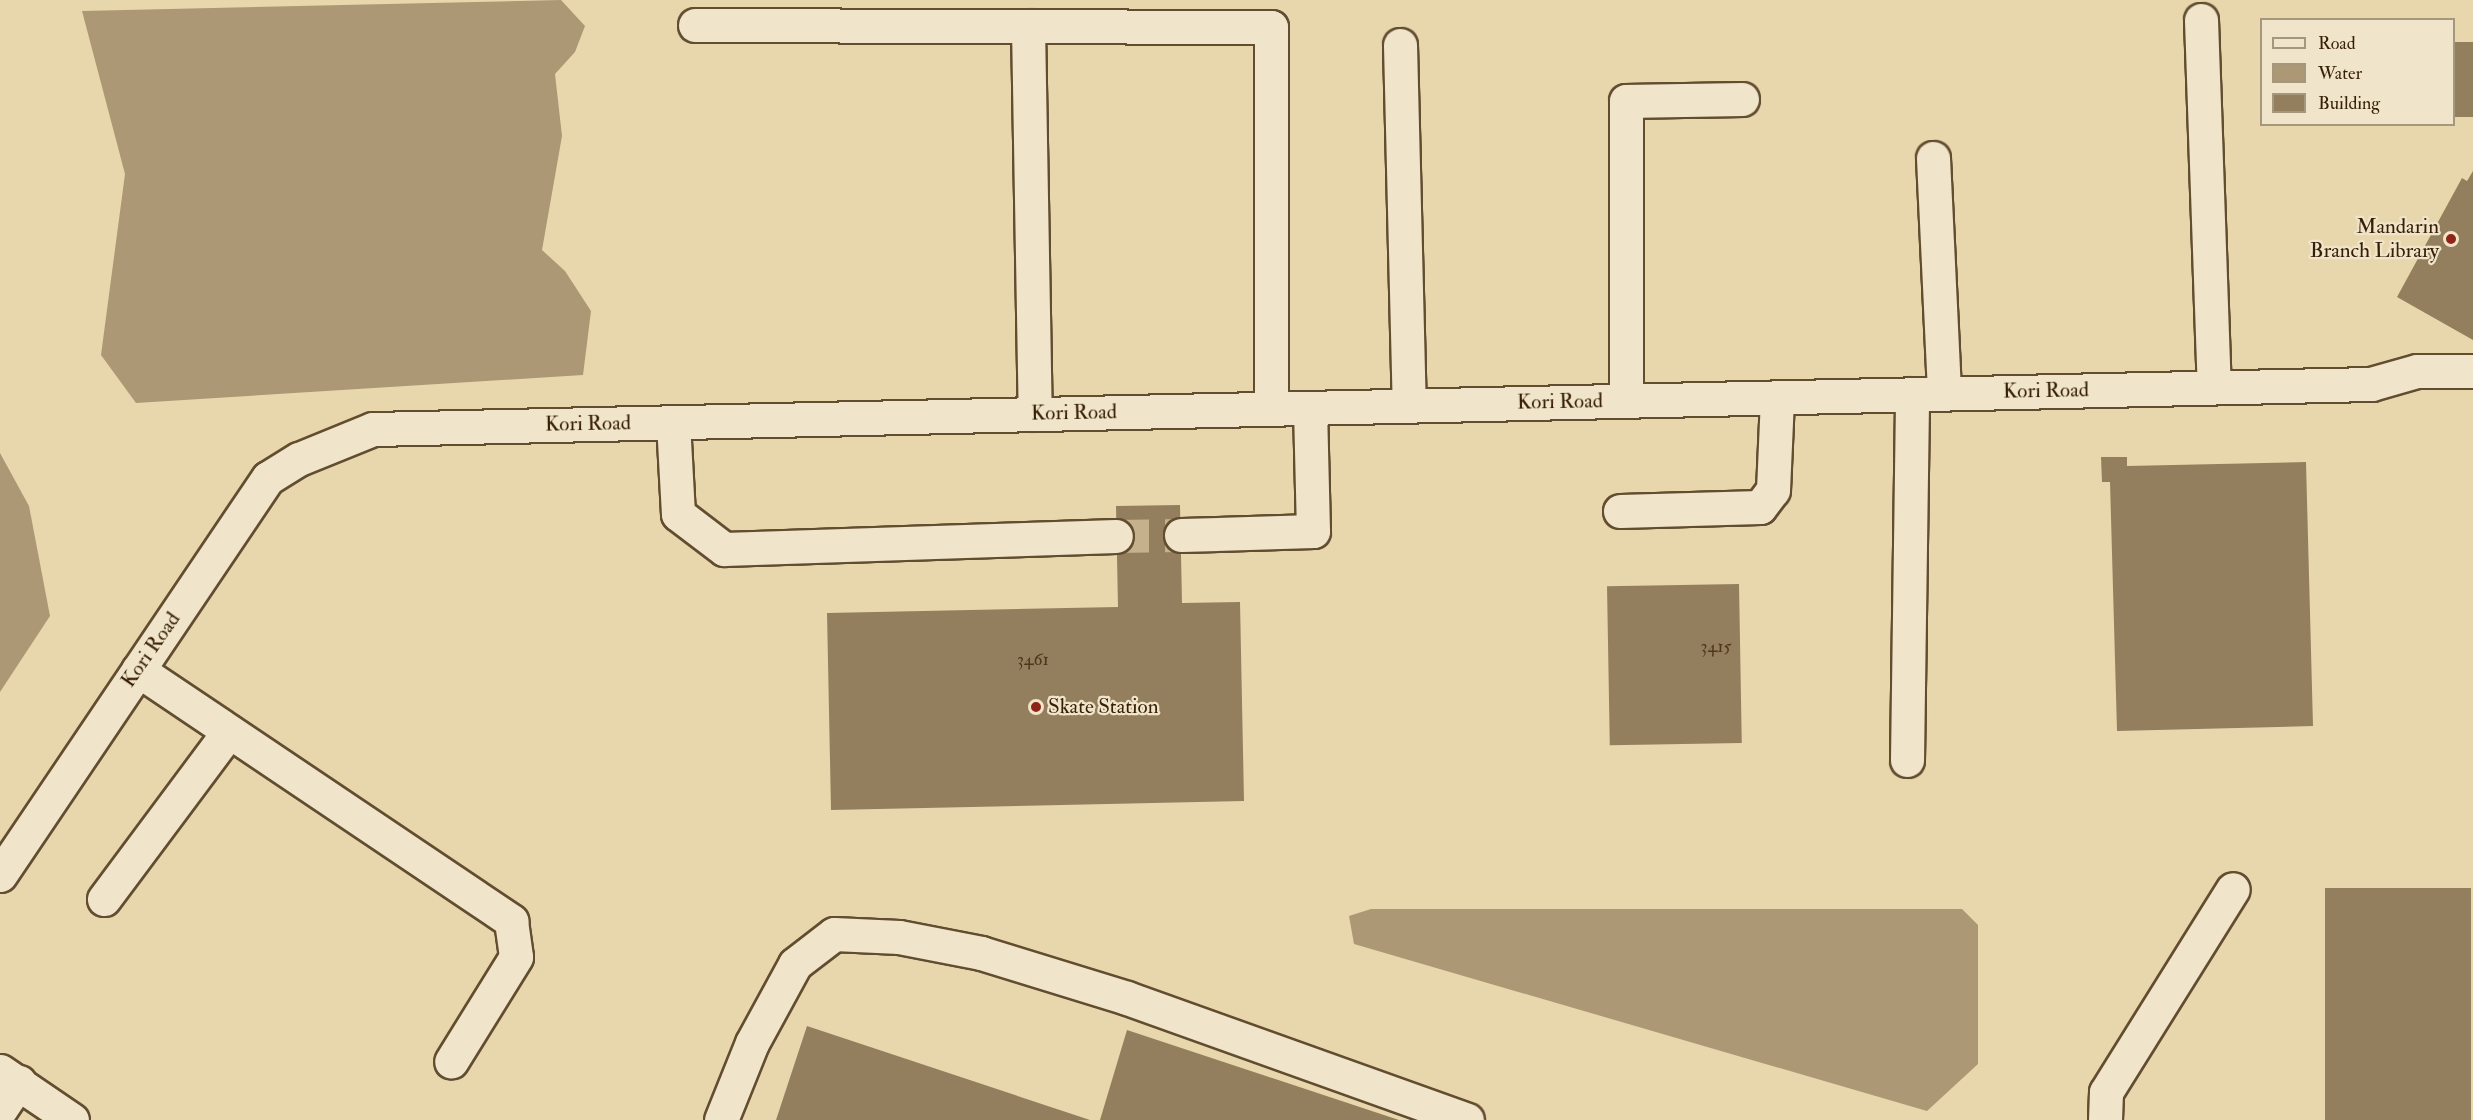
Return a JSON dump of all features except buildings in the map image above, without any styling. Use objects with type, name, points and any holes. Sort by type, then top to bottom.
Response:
[{"type":"street","points":[[2201,20],[2214,387]]},
{"type":"street","points":[[695,25],[1271,27],[1271,408]]},
{"type":"street","points":[[1028,26],[1035,414]]},
{"type":"street","points":[[1400,45],[1410,405]]},
{"type":"street","points":[[1626,400],[1626,101],[1742,99]]},
{"type":"street","points":[[1907,760],[1928,394],[1933,158]]},
{"type":"street","name":"Kori Road","points":[[0,875],[268,478],[329,444],[373,429],[2371,384],[2417,371],[2473,371]]},
{"type":"street","points":[[1620,511],[1760,507],[1773,490],[1777,397]]},
{"type":"street","points":[[1180,535],[1313,531],[1310,408]]},
{"type":"street","points":[[673,422],[678,514],[724,549],[1116,536]]},
{"type":"street","points":[[138,670],[511,921],[516,957],[451,1062]]},
{"type":"street","points":[[104,899],[229,731]]},
{"type":"street","points":[[2105,1120],[2106,1092],[2234,889]]},
{"type":"street","points":[[721,1120],[752,1043],[795,964],[834,934],[899,937],[981,953],[1127,998],[1467,1120]]},
{"type":"street","points":[[0,1110],[9,1076],[72,1120]]},
{"type":"water","points":[[561,0],[585,26],[575,52],[555,74],[562,136],[542,250],[565,271],[591,311],[583,375],[136,403],[101,355],[125,174],[82,11]]},
{"type":"water","points":[[0,453],[29,506],[50,616],[0,692]]},
{"type":"water","points":[[1371,909],[1962,909],[1978,925],[1978,1064],[1927,1111],[1354,944],[1349,916]]},
{"type":"tunnel","points":[[1116,536],[1181,535]]},
{"type":"place","name":"Mandarin Branch Library","points":[[2451,239]]},
{"type":"place","name":"Skate Station","points":[[1036,707]]}]
